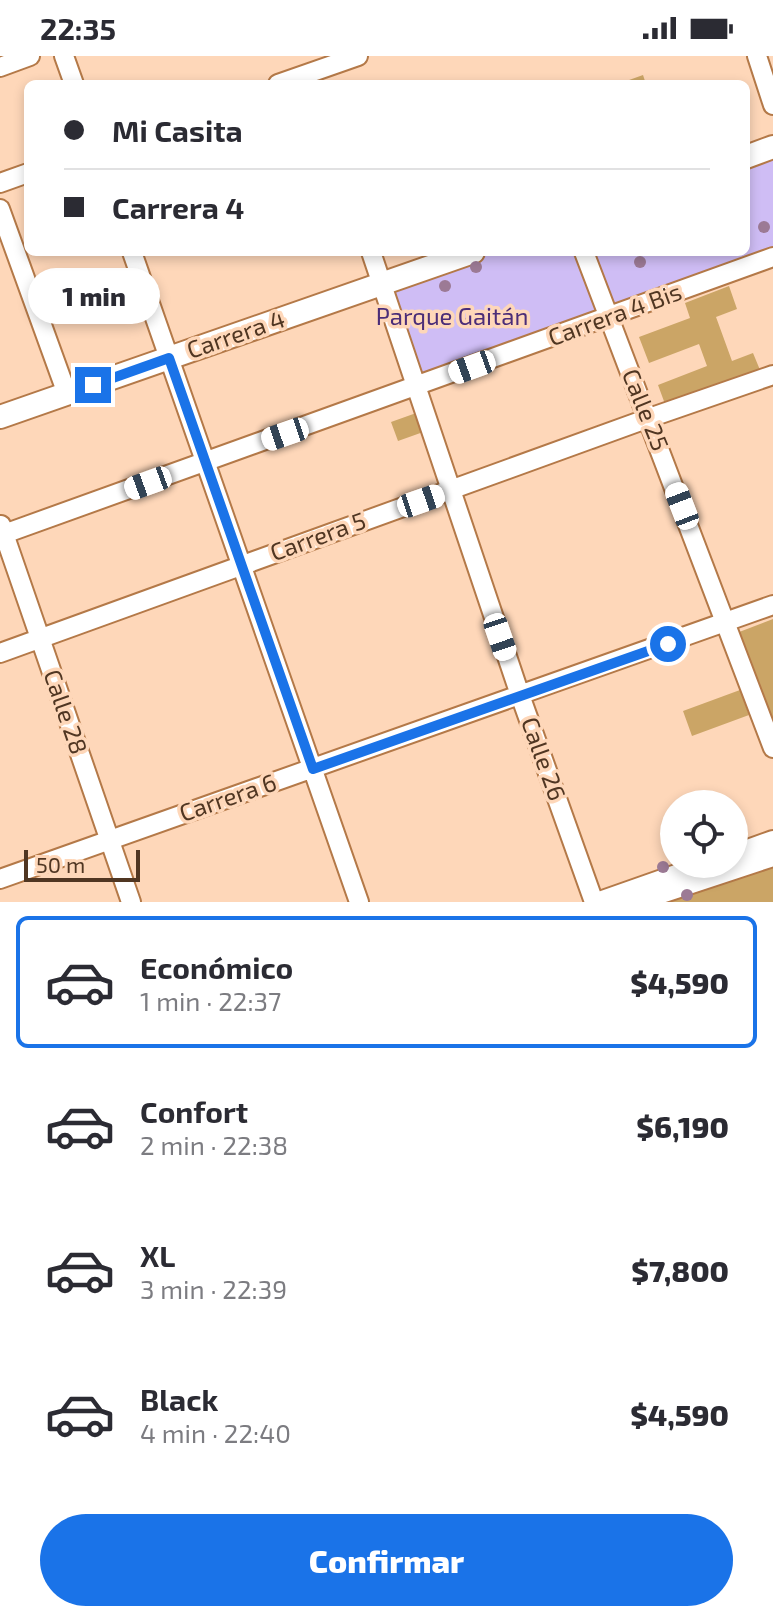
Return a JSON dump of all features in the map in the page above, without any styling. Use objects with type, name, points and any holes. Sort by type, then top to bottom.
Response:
[{"type":"main road","points":[[750,156],[773,147]]},
{"type":"main road","name":"Carrera 4","points":[[0,417],[461,256]]},
{"type":"main road","points":[[748,851],[773,842]]},
{"type":"main road","points":[[603,902],[671,878]]},
{"type":"street","points":[[0,67],[30,56]]},
{"type":"street","points":[[64,56],[73,80]]},
{"type":"street","points":[[287,80],[358,56]]},
{"type":"street","points":[[757,56],[773,105]]},
{"type":"street","points":[[0,183],[24,174]]},
{"type":"street","points":[[0,209],[67,394]]},
{"type":"street","points":[[136,256],[359,902]]},
{"type":"street","name":"Calle 26","points":[[372,256],[520,695],[594,902]]},
{"type":"street","name":"Calle 25","points":[[586,256],[773,748]]},
{"type":"street","name":"Carrera 4 Bis","points":[[2,528],[206,462],[773,257]]},
{"type":"street","name":"Carrera 5","points":[[0,653],[773,375]]},
{"type":"street","name":"Calle 28","points":[[2,528],[131,902]]},
{"type":"street","name":"Carrera 6","points":[[0,879],[773,605]]},
{"type":"street","points":[[637,902],[773,857]]},
{"type":"green space","name":"Parque Gaitán","points":[[773,147],[773,257],[417,387],[382,283],[461,256],[750,256],[750,156]]},
{"type":"building","points":[[729,286],[737,309],[716,317],[732,361],[753,353],[760,370],[665,404],[658,385],[707,366],[699,344],[649,363],[639,337],[690,318],[685,303]]},
{"type":"building","points":[[419,412],[426,431],[398,441],[391,422]]},
{"type":"building","points":[[773,619],[773,738],[734,634]]},
{"type":"building","points":[[740,690],[749,715],[692,736],[683,711]]},
{"type":"building","points":[[773,863],[773,902],[666,902],[732,878],[748,878],[748,872]]},
{"type":"route","points":[[93,385],[169,358],[313,769],[668,644]]}]
